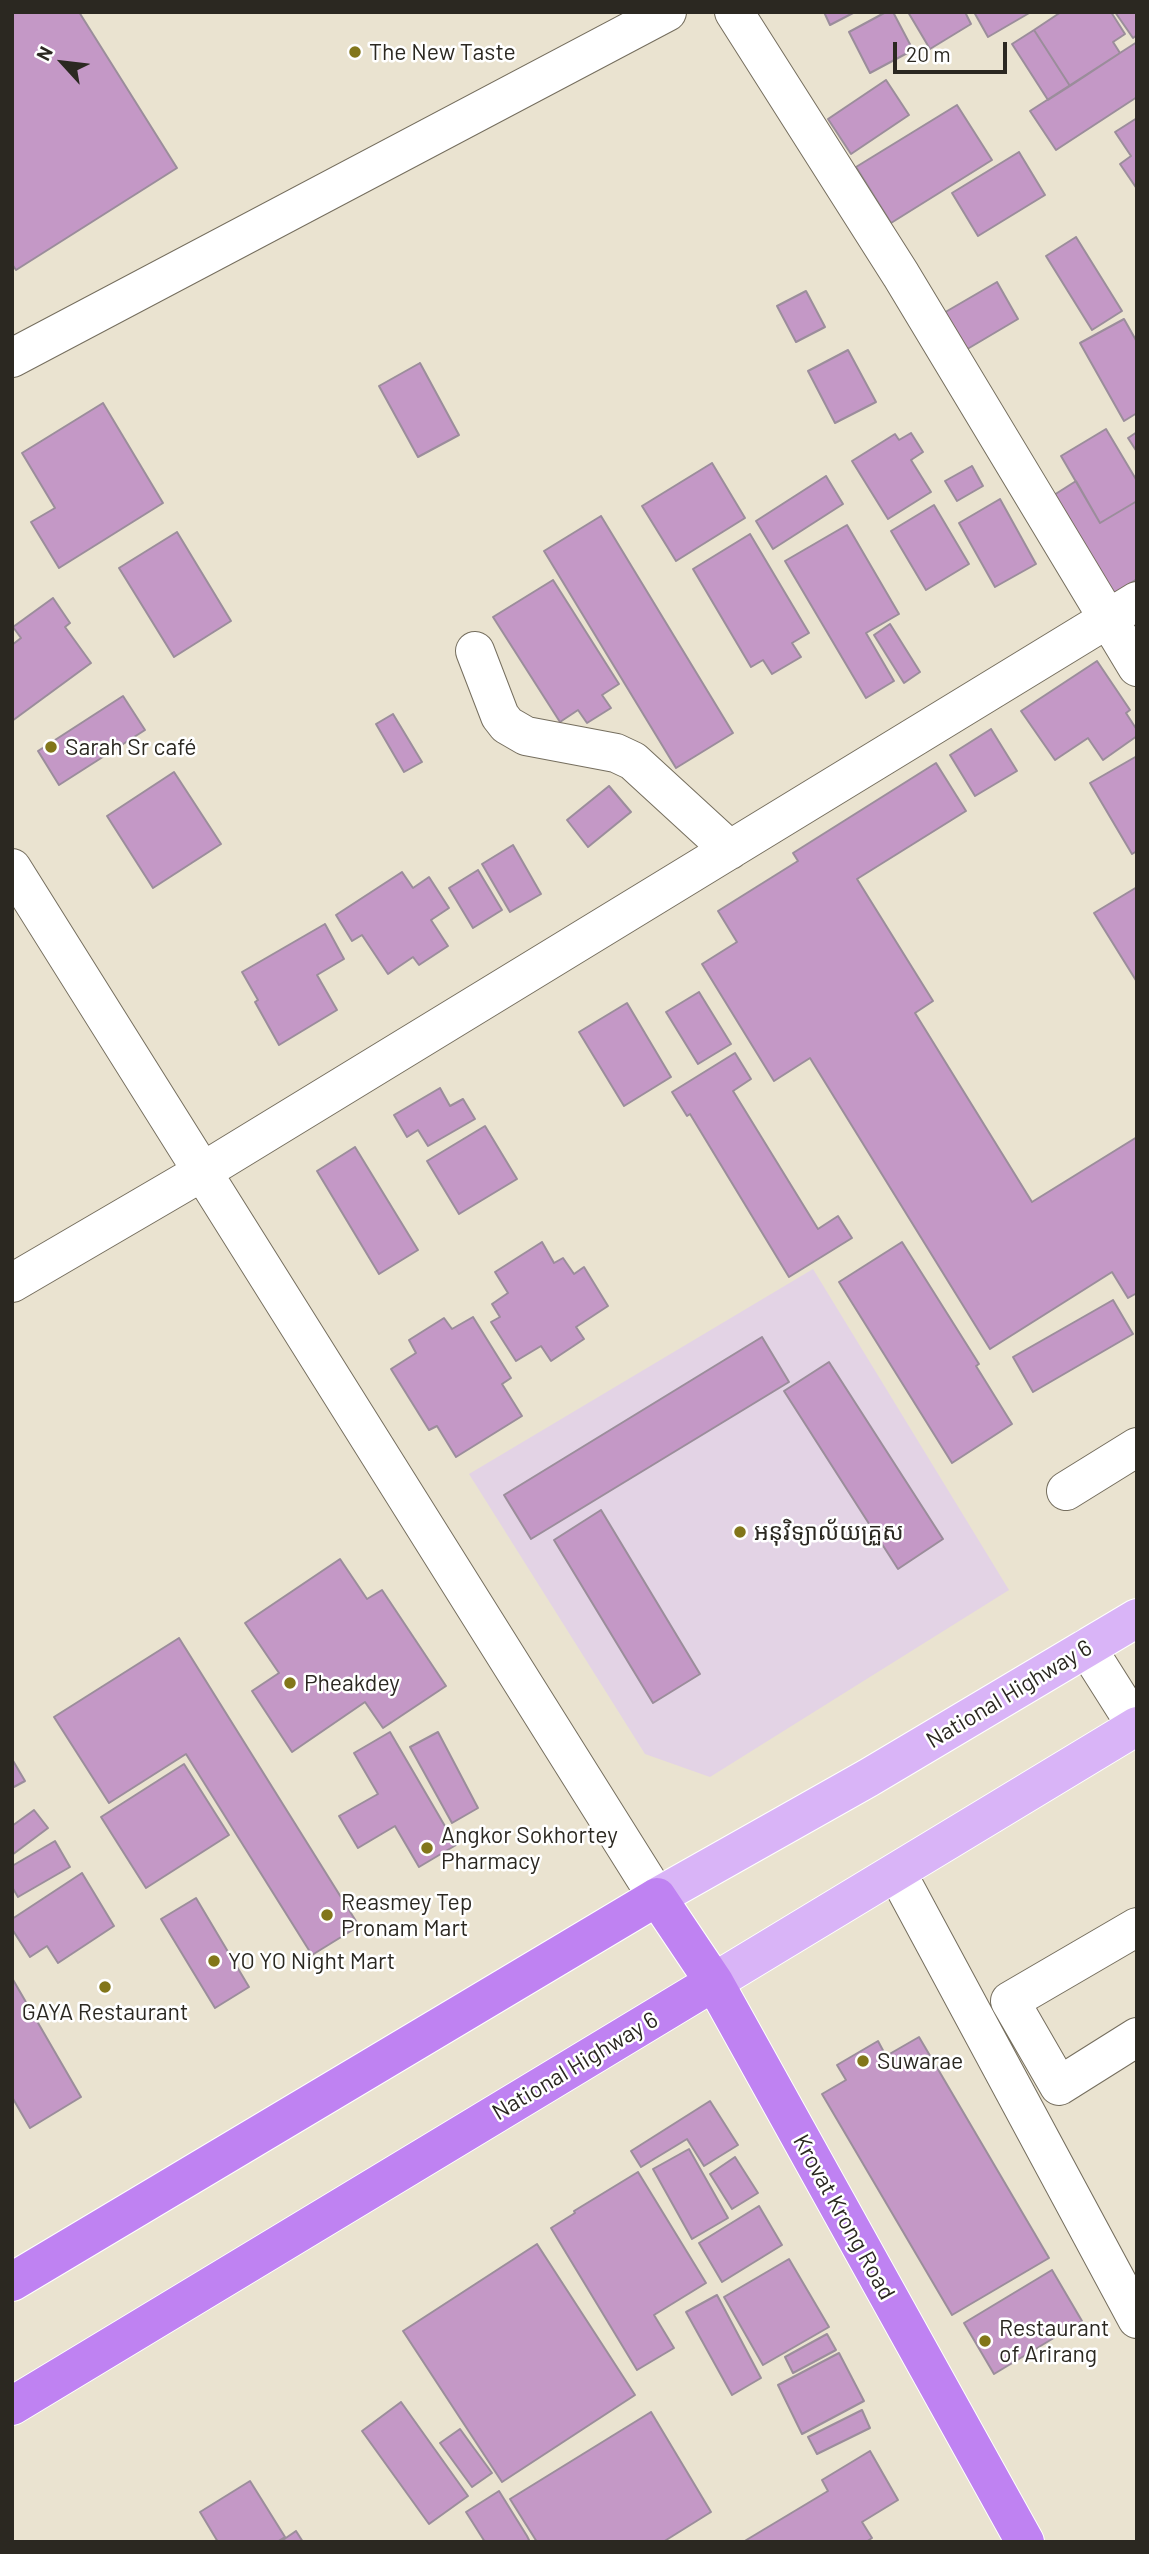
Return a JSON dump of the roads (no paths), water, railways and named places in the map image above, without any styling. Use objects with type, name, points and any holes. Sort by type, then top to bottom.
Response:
[{"type":"highway","name":"Krovat Krong Road","points":[[657,1897],[714,1982],[1025,2542]]},
{"type":"highway","name":"National Highway 6","points":[[12,2282],[657,1897]]},
{"type":"highway","name":"National Highway 6","points":[[12,2406],[714,1982]]},
{"type":"main road","name":"National Highway 6","points":[[657,1897],[868,1777],[1137,1618]]},
{"type":"main road","name":"National Highway 6","points":[[714,1982],[1137,1726]]},
{"type":"street","points":[[12,358],[667,12]]},
{"type":"street","points":[[734,12],[908,286],[1123,609],[1137,667]]},
{"type":"street","points":[[12,1283],[202,1172],[1123,609]]},
{"type":"street","points":[[475,651],[500,716],[507,725],[526,736],[616,753],[634,761],[730,850]]},
{"type":"street","points":[[12,868],[657,1897]]},
{"type":"street","points":[[1066,1491],[1137,1447]]},
{"type":"street","points":[[1087,1648],[1137,1726]]},
{"type":"street","points":[[897,1873],[1137,2319]]},
{"type":"street","points":[[1137,1927],[1010,2001],[1059,2086],[1137,2038]]},
{"type":"place","name":"The New Taste","points":[[355,52]]},
{"type":"place","name":"Sarah Sr café","points":[[51,747]]},
{"type":"place","name":"អនុវិទ្យាល័យគ្រួស","points":[[740,1532]]},
{"type":"place","name":"Pheakdey","points":[[290,1683]]},
{"type":"place","name":"Angkor Sokhortey Pharmacy","points":[[427,1848]]},
{"type":"place","name":"Reasmey Tep Pronam Mart","points":[[327,1915]]},
{"type":"place","name":"YO YO Night Mart","points":[[214,1961]]},
{"type":"place","name":"GAYA Restaurant","points":[[105,1987]]},
{"type":"place","name":"Suwarae","points":[[863,2061]]},
{"type":"place","name":"Restaurant of Arirang","points":[[985,2341]]}]
